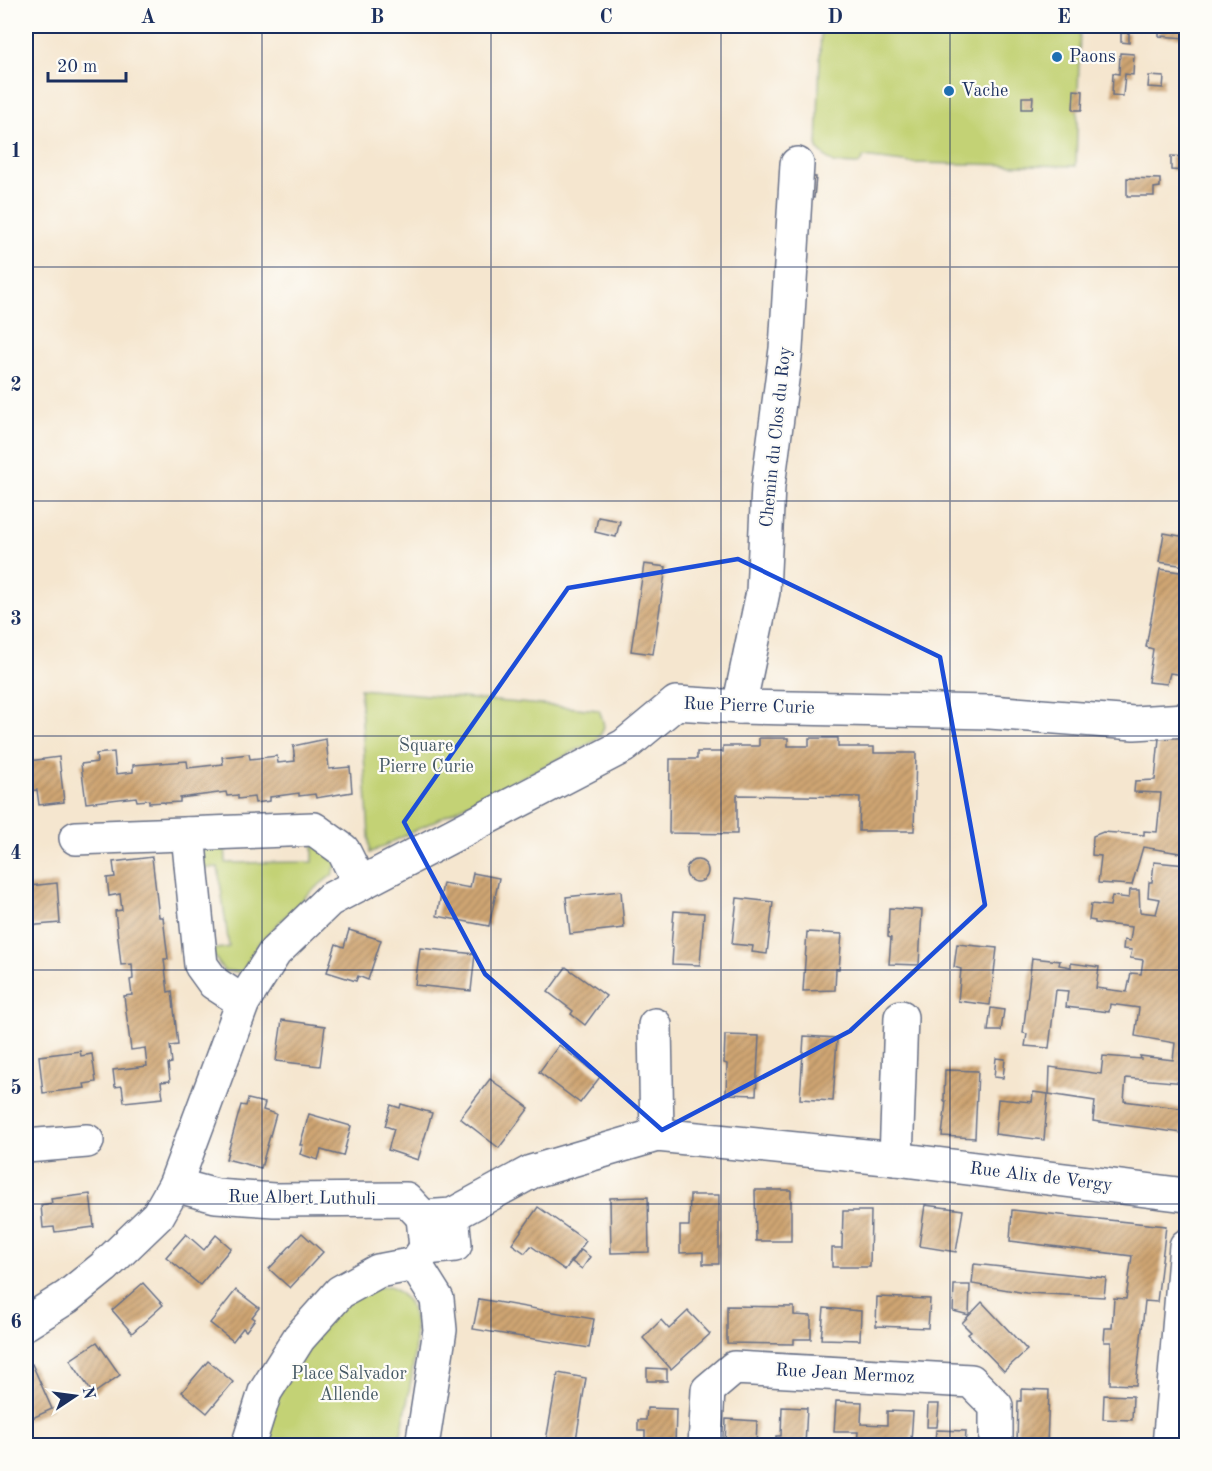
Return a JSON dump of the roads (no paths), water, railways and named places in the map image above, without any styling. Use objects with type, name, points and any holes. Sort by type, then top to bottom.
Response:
[{"type":"street","name":"Chemin du Clos du Roy","points":[[739,707],[763,592],[768,486],[786,349],[797,164]]},
{"type":"street","name":"Rue Pierre Curie","points":[[26,1323],[67,1297],[104,1267],[159,1215],[175,1185],[243,1002],[275,952],[329,900],[624,746],[676,703],[739,707],[990,712],[1134,723],[1186,720]]},
{"type":"street","points":[[76,838],[314,829],[343,850],[360,884]]},
{"type":"street","points":[[188,834],[201,965],[214,982],[243,1002]]},
{"type":"street","points":[[896,1159],[901,1017]]},
{"type":"street","points":[[655,1025],[657,1136]]},
{"type":"street","name":"Rue Alix de Vergy","points":[[248,1446],[265,1392],[300,1338],[340,1292],[378,1271],[531,1172],[657,1136],[896,1159],[1186,1196]]},
{"type":"street","points":[[26,1146],[87,1141]]},
{"type":"street","name":"Rue Albert Luthuli","points":[[175,1185],[216,1197],[274,1200],[406,1200],[429,1236]]},
{"type":"street","points":[[422,1446],[440,1330],[429,1236]]},
{"type":"street","points":[[1169,1446],[1186,1246]]},
{"type":"street","name":"Rue Jean Mermoz","points":[[705,1446],[708,1390],[734,1368],[971,1381],[996,1406],[996,1446]]},
{"type":"place","name":"Paons","points":[[1057,57]]},
{"type":"place","name":"Vache","points":[[949,91]]},
{"type":"park label","name":"Square Pierre Curie","points":[[426,756]]},
{"type":"park label","name":"Place Salvador Allende","points":[[349,1384]]}]
